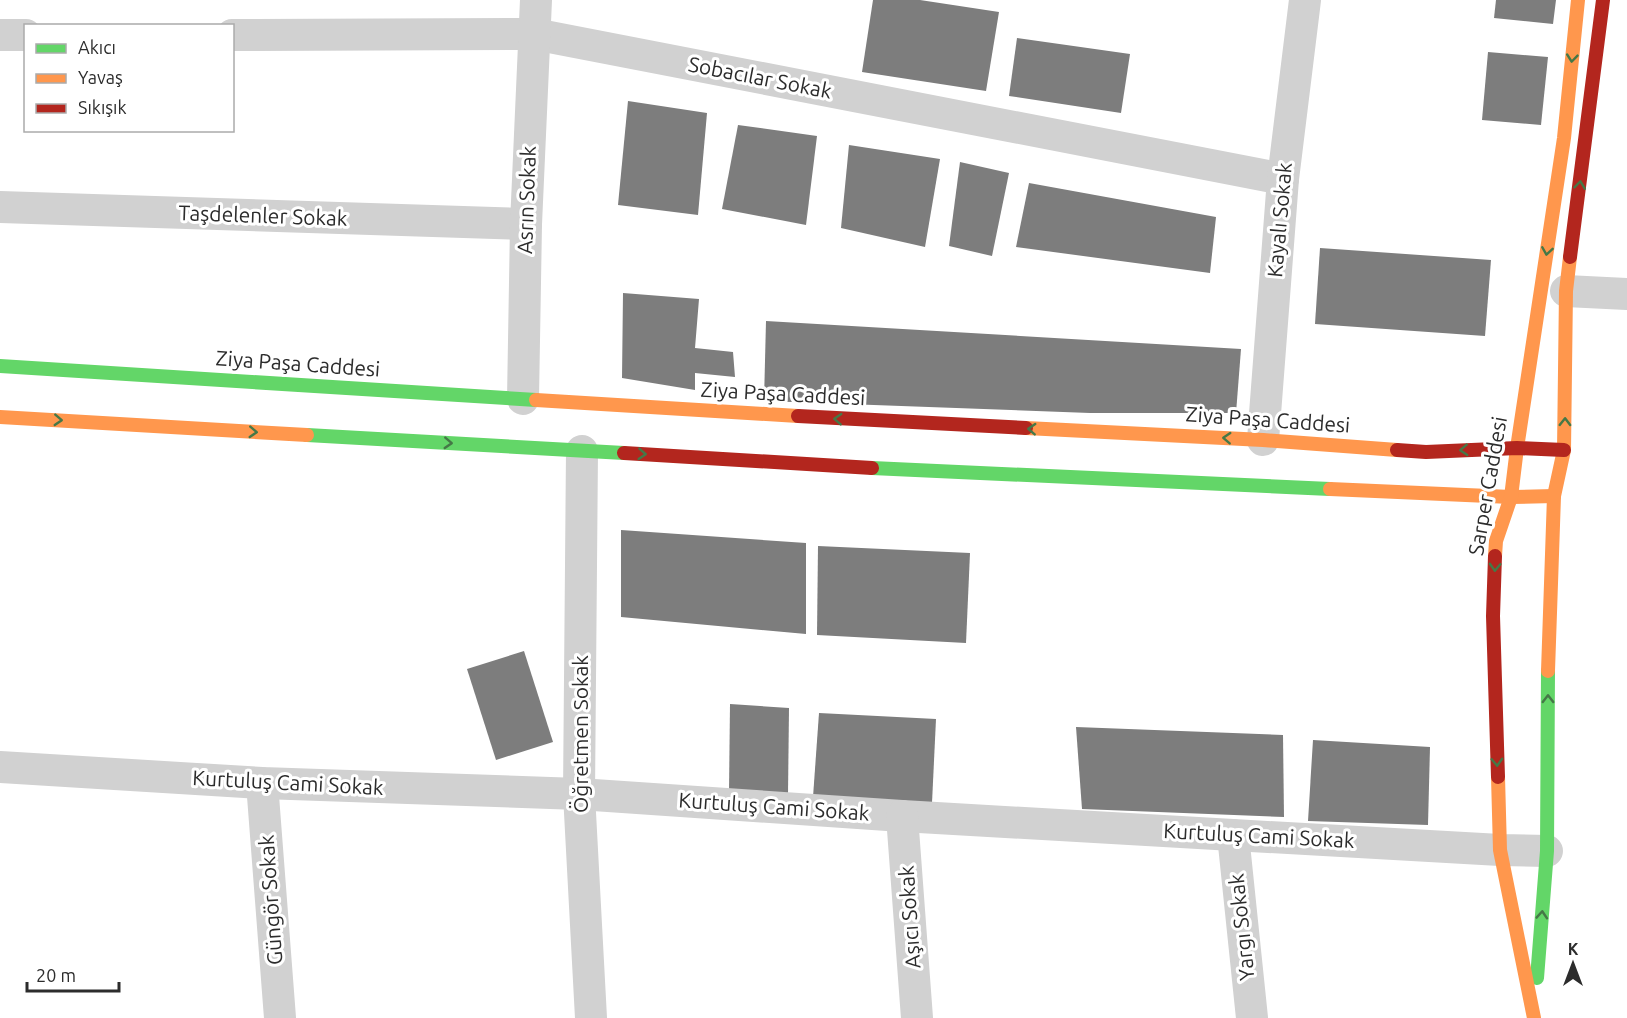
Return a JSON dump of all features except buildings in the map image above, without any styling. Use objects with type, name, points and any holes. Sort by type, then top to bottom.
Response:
[{"type":"main road","name":"Sarper Caddesi","points":[[1534,1017],[1500,850],[1493,616],[1495,563],[1496,541],[1511,497],[1564,138],[1578,0]]},
{"type":"main road","name":"Sarper Caddesi","points":[[1534,1017],[1547,851],[1548,634],[1554,496],[1564,450],[1566,291],[1603,0]]},
{"type":"main road","name":"Ziya Paşa Caddesi","points":[[0,366],[872,421],[1263,440],[1426,452],[1517,448],[1564,450]]},
{"type":"main road","points":[[0,417],[856,467],[1511,497],[1554,496]]},
{"type":"street","name":"Asrın Sokak","points":[[523,399],[526,224],[536,0]]},
{"type":"street","name":"Kayalı Sokak","points":[[1263,440],[1283,180],[1305,0]]},
{"type":"street","name":"Sobacılar Sokak","points":[[234,34],[534,34],[1283,180]]},
{"type":"street","points":[[0,35],[24,35]]},
{"type":"street","name":"Taşdelenler Sokak","points":[[0,207],[526,224]]},
{"type":"street","points":[[1566,291],[1627,294]]},
{"type":"street","name":"Öğretmen Sokak","points":[[582,451],[579,794],[591,1018]]},
{"type":"street","name":"Kurtuluş Cami Sokak","points":[[0,767],[262,783],[579,794],[902,816],[1547,851]]},
{"type":"street","name":"Güngör Sokak","points":[[262,783],[280,1018]]},
{"type":"street","name":"Aşıcı Sokak","points":[[902,816],[917,1018]]},
{"type":"street","name":"Yargı Sokak","points":[[1233,835],[1252,1018]]},
{"type":"traffic: fast","points":[[0,366],[536,400]]},
{"type":"traffic: fast","points":[[307,435],[624,453]]},
{"type":"traffic: fast","points":[[872,468],[1330,489]]},
{"type":"traffic: fast","points":[[1537,978],[1547,851],[1548,671]]},
{"type":"traffic: slow","points":[[1495,556],[1496,541],[1511,497],[1564,138],[1578,0]]},
{"type":"traffic: slow","points":[[1548,671],[1554,496],[1564,450],[1566,291],[1570,257]]},
{"type":"traffic: slow","points":[[536,400],[798,416]]},
{"type":"traffic: slow","points":[[0,417],[307,435]]},
{"type":"traffic: slow","points":[[1026,428],[1263,440],[1397,450]]},
{"type":"traffic: slow","points":[[1330,489],[1511,497],[1554,496]]},
{"type":"traffic: slow","points":[[1498,777],[1500,850],[1534,1018]]},
{"type":"traffic: jam","points":[[1570,257],[1603,0]]},
{"type":"traffic: jam","points":[[798,416],[1026,428]]},
{"type":"traffic: jam","points":[[1397,450],[1426,452],[1517,448],[1564,450]]},
{"type":"traffic: jam","points":[[624,453],[872,468]]},
{"type":"traffic: jam","points":[[1495,556],[1493,616],[1498,777]]}]
